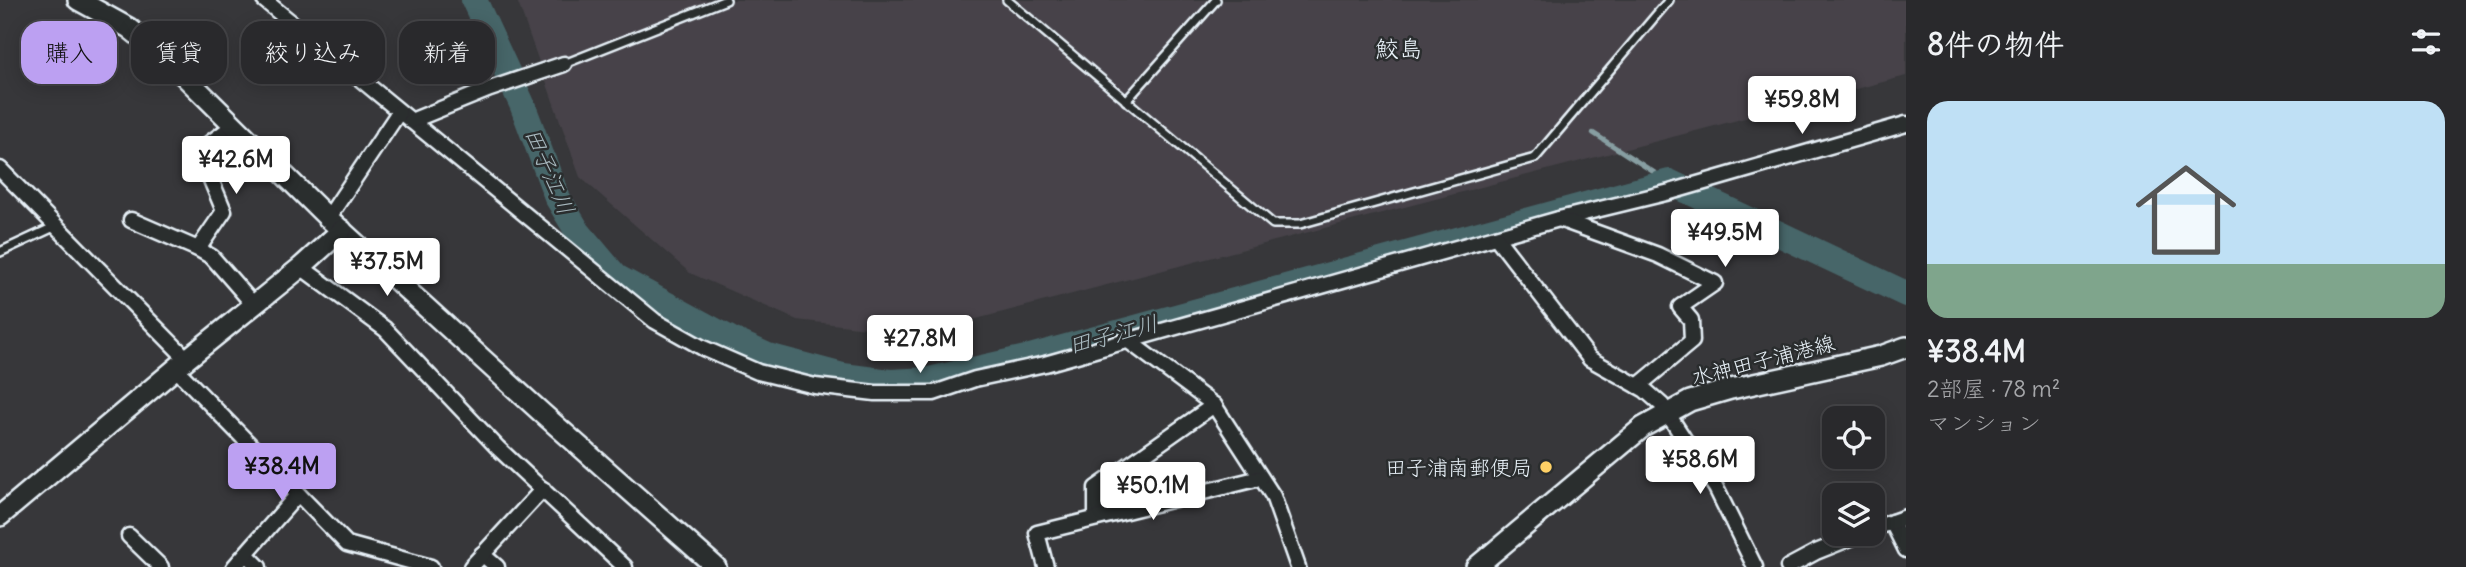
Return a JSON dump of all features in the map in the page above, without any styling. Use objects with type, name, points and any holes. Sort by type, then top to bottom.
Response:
[{"type":"street","points":[[78,0],[138,35],[164,56],[335,224],[716,567]]},
{"type":"street","points":[[264,0],[655,321],[703,348],[758,372],[827,387],[875,393],[934,393],[975,379],[1045,364],[1559,219],[1670,192],[1906,124]]},
{"type":"street","points":[[411,121],[490,89],[564,64]]},
{"type":"street","points":[[0,516],[301,267],[335,224],[399,112]]},
{"type":"street","points":[[198,248],[224,211],[199,150],[234,125]]},
{"type":"street","points":[[0,169],[56,226],[298,494],[347,544],[431,567]]},
{"type":"street","points":[[1559,219],[1658,255],[1715,283],[1680,307],[1691,320],[1692,341],[1638,386]]},
{"type":"street","points":[[131,220],[198,248],[212,257],[253,304]]},
{"type":"street","points":[[1496,237],[1590,359],[1638,386],[1668,412],[1716,488],[1755,567]]},
{"type":"street","points":[[301,267],[385,329],[498,449],[625,567]]},
{"type":"street","points":[[1127,340],[1214,405],[1273,496],[1298,567]]},
{"type":"street","name":"水神田子浦港線","points":[[1476,567],[1643,427],[1668,412],[1690,401],[1731,389],[1881,356],[1906,347]]},
{"type":"street","points":[[1096,517],[1096,488],[1214,405]]},
{"type":"street","points":[[1046,567],[1037,533],[1260,478]]},
{"type":"street","points":[[471,567],[542,489]]},
{"type":"street","points":[[234,567],[298,494]]},
{"type":"street","points":[[1899,519],[1906,550]]},
{"type":"street","points":[[129,536],[161,567]]},
{"type":"street","points":[[1788,567],[1831,546]]},
{"type":"street","points":[[246,554],[259,567]]},
{"type":"street","points":[[482,554],[497,567]]},
{"type":"lane","points":[[564,64],[726,0]]},
{"type":"lane","points":[[1007,0],[1273,224],[1300,224],[1535,158],[1669,0]]},
{"type":"lane","points":[[1126,100],[1216,0]]},
{"type":"lane","points":[[1,249],[56,226]]},
{"type":"shaded area","points":[[517,0],[1906,0],[1906,76],[919,334],[797,320],[690,273],[580,177]]},
{"type":"waterway","name":"田子江川","points":[[474,0],[522,104],[557,197],[578,232],[616,277],[730,339],[768,356],[843,376],[890,382],[929,380],[1026,358],[1669,182],[1906,294]]},
{"type":"waterway","points":[[1593,133],[1669,182]]},
{"type":"place","name":"田子浦南郵便局","points":[[1546,467]]},
{"type":"district","name":"鮫島","points":[[1399,48]]}]
